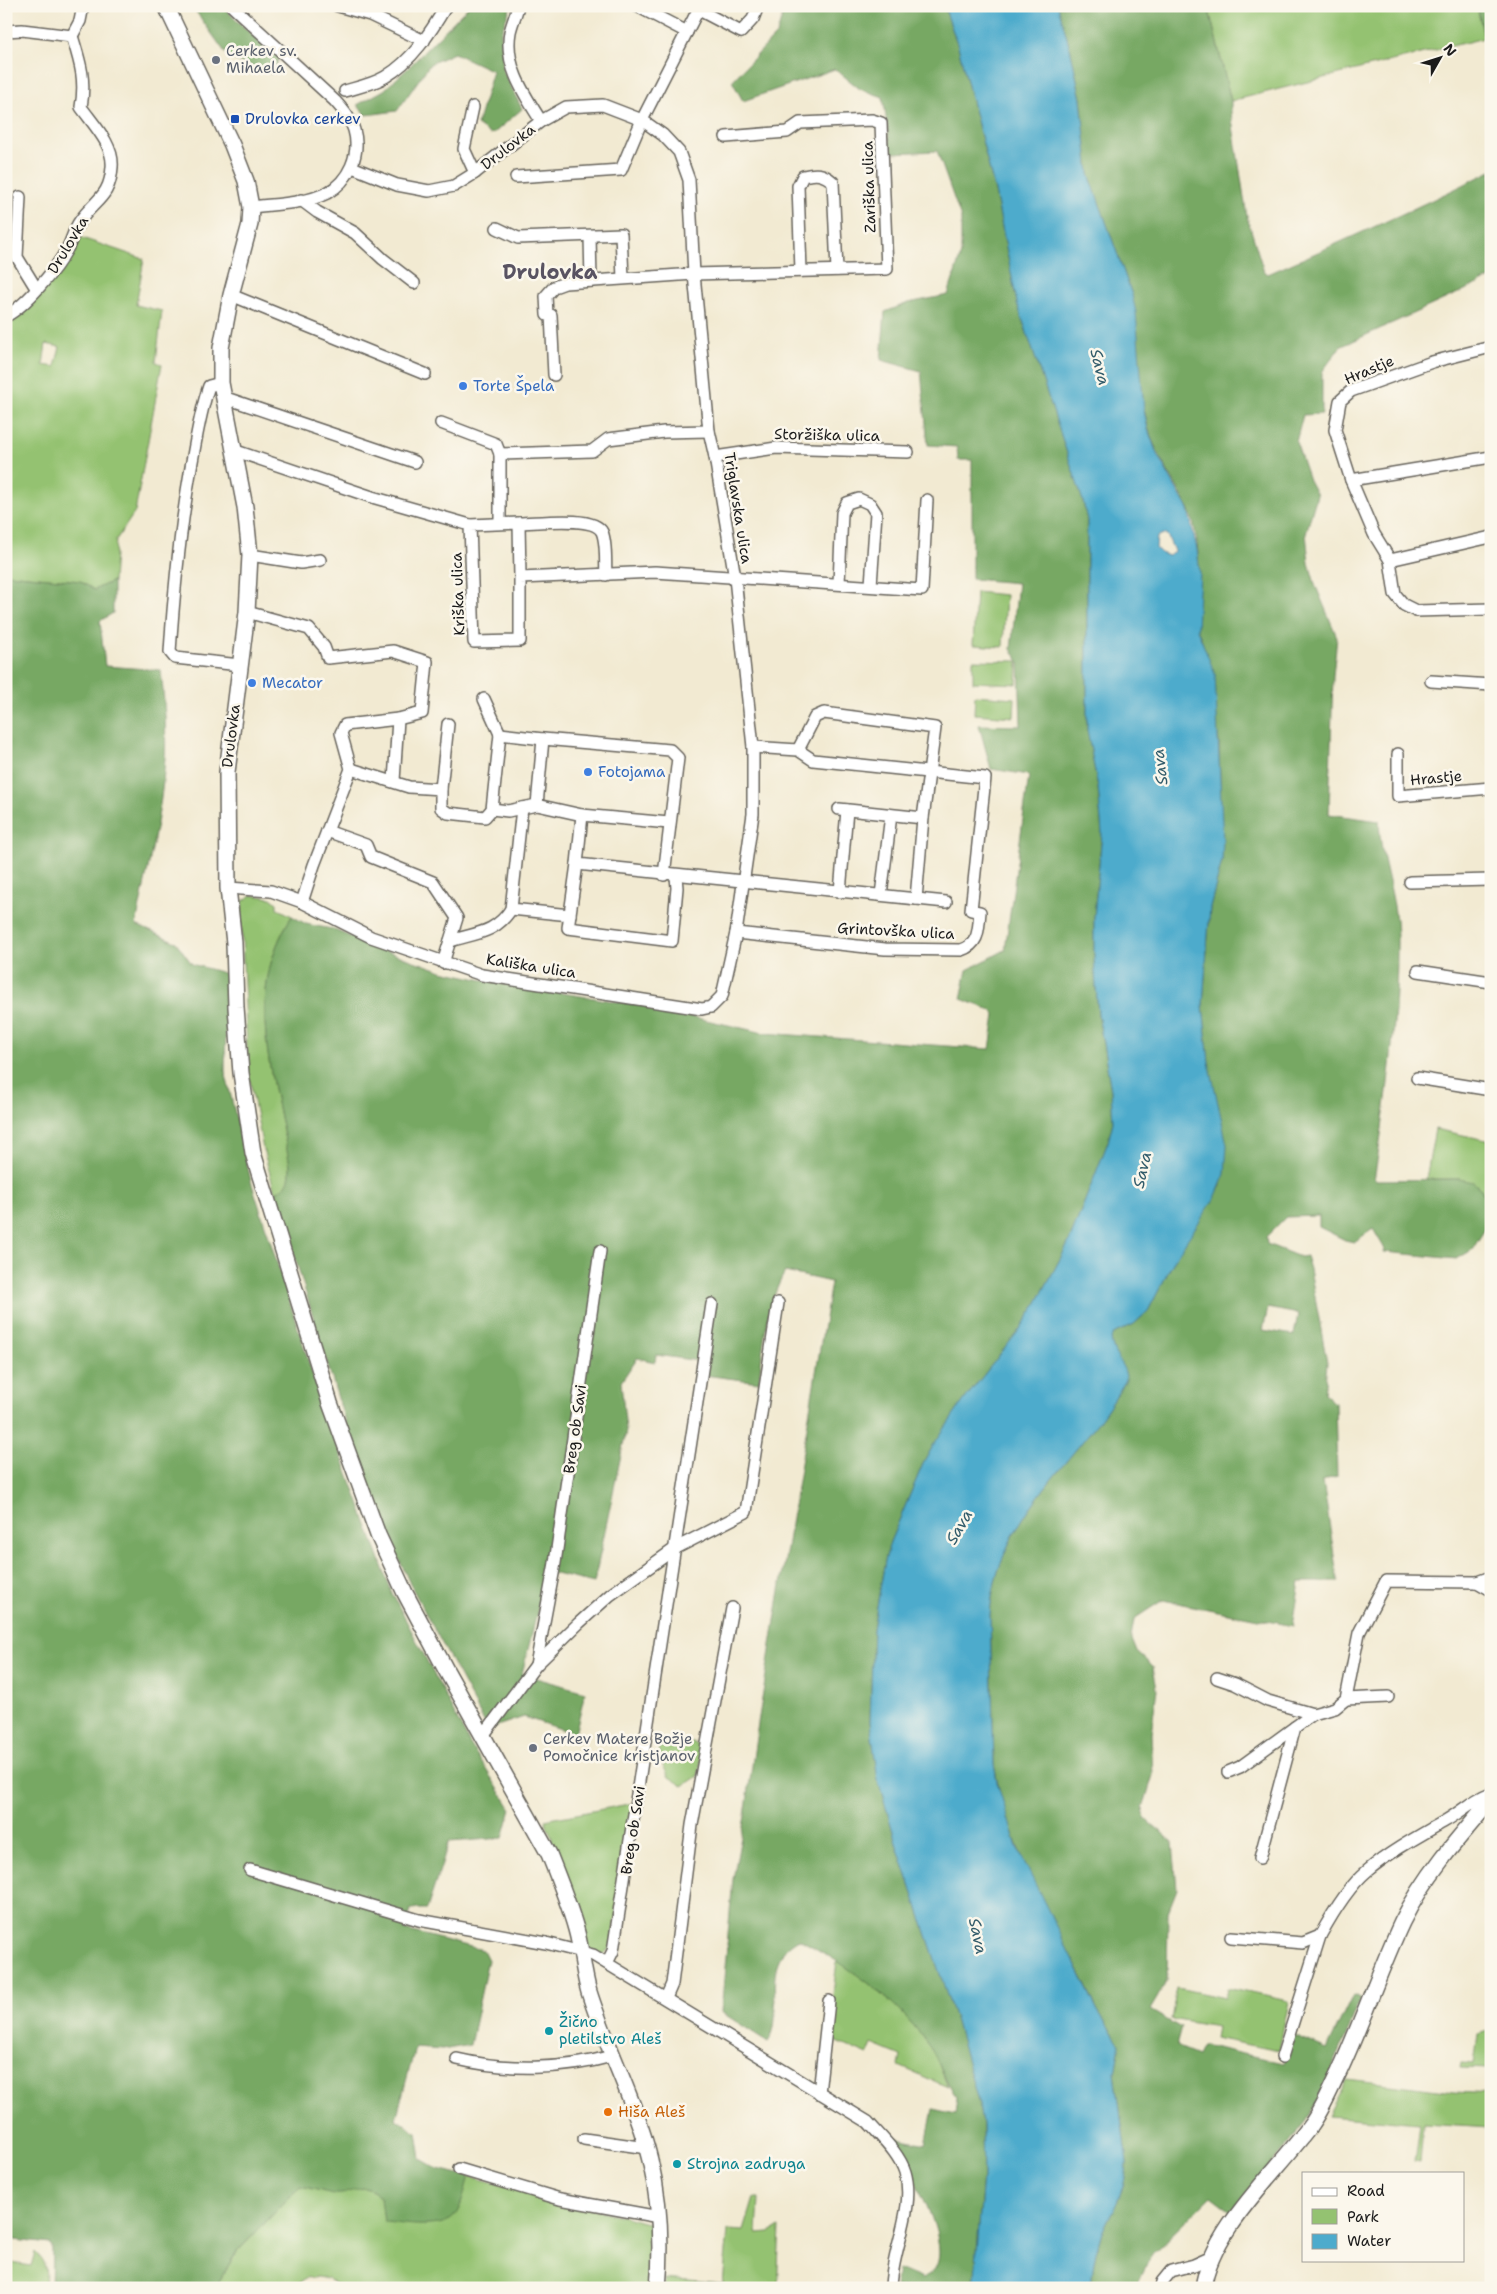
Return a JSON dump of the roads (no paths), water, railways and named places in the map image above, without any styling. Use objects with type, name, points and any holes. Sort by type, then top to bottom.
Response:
[{"type":"street","points":[[6,30],[72,36],[80,21],[83,6]]},
{"type":"street","name":"Drulovka","points":[[166,6],[232,145],[246,181],[251,206],[248,233],[231,295],[221,348],[222,390],[245,507],[250,555],[247,612],[226,772],[228,888],[241,1073],[253,1153],[330,1403],[359,1488],[405,1593],[482,1737]]},
{"type":"street","points":[[232,6],[335,101],[348,116],[354,130],[356,147],[352,167],[346,176],[328,192],[301,200],[251,206]]},
{"type":"street","points":[[338,6],[370,15],[424,41]]},
{"type":"street","points":[[345,91],[372,83],[387,76],[410,57],[424,41],[446,6]]},
{"type":"street","points":[[518,6],[510,33],[511,63],[519,86],[540,121]]},
{"type":"street","points":[[637,6],[687,32]]},
{"type":"street","points":[[516,177],[622,170],[642,120],[699,8],[741,32],[753,19],[758,6]]},
{"type":"street","name":"Drulovka","points":[[6,316],[16,311],[36,288],[48,278],[59,264],[80,221],[107,192],[112,166],[111,151],[81,107],[84,90],[83,72],[72,36]]},
{"type":"street","name":"Triglavska ulica","points":[[540,121],[566,107],[603,105],[642,120],[663,135],[679,152],[689,180],[694,274],[709,431],[735,578],[753,747]]},
{"type":"street","name":"Drulovka","points":[[473,107],[464,149],[475,173]]},
{"type":"street","name":"Zariška ulica","points":[[694,274],[887,269],[881,124],[872,120],[800,123],[787,132],[726,137]]},
{"type":"street","name":"Drulovka","points":[[352,167],[397,185],[429,190],[454,186],[475,173],[540,121]]},
{"type":"street","points":[[801,271],[798,186],[803,176],[814,173],[825,175],[833,182],[837,270]]},
{"type":"street","name":"Drulovka","points":[[20,197],[17,257],[36,288]]},
{"type":"street","points":[[301,200],[316,212],[355,233],[383,260],[414,283]]},
{"type":"street","points":[[497,228],[518,238],[621,234],[622,278]]},
{"type":"street","points":[[590,236],[591,281]]},
{"type":"street","points":[[554,375],[551,315],[547,315],[546,296],[554,287],[565,282],[694,274]]},
{"type":"street","points":[[231,295],[344,343],[425,374]]},
{"type":"street","name":"Hrastje","points":[[1491,347],[1432,362],[1351,391],[1340,401],[1336,430],[1352,480],[1374,534],[1390,560],[1394,594],[1404,606],[1416,611],[1491,609]]},
{"type":"street","points":[[240,665],[175,658],[170,652],[174,588],[183,515],[202,406],[209,386],[414,462]]},
{"type":"street","points":[[441,423],[496,444],[500,454],[500,523]]},
{"type":"street","points":[[500,454],[592,451],[608,439],[664,432],[709,431]]},
{"type":"street","name":"Storžiška ulica","points":[[715,457],[776,448],[908,452]]},
{"type":"street","points":[[233,450],[372,498],[470,525],[584,521],[598,526],[603,534],[606,575]]},
{"type":"street","points":[[1352,480],[1491,457]]},
{"type":"street","points":[[838,584],[842,513],[847,503],[859,498],[870,504],[876,513],[871,585]]},
{"type":"street","points":[[520,578],[655,572],[871,585],[922,590],[926,500]]},
{"type":"street","name":"Kriška ulica","points":[[470,525],[474,642],[520,641],[519,524]]},
{"type":"street","points":[[1390,560],[1491,537]]},
{"type":"street","points":[[250,555],[301,563],[320,560]]},
{"type":"street","points":[[247,612],[309,629],[324,647],[328,658],[394,651],[427,662],[422,713],[398,719],[345,725],[341,733],[351,769],[302,902]]},
{"type":"street","points":[[1431,681],[1491,685]]},
{"type":"street","points":[[448,724],[441,789],[441,808],[448,813],[485,817],[492,809],[500,734],[484,699]]},
{"type":"street","points":[[798,750],[815,716],[824,713],[935,728],[916,898]]},
{"type":"street","points":[[394,781],[398,719]]},
{"type":"street","points":[[500,734],[670,750],[678,758],[664,875]]},
{"type":"street","points":[[537,805],[543,739]]},
{"type":"street","name":"Grintovška ulica","points":[[736,933],[885,949],[961,950],[970,947],[978,937],[980,912],[971,910],[985,778],[813,760],[798,750],[753,747]]},
{"type":"street","name":"Kališka ulica","points":[[228,888],[271,891],[302,902],[371,937],[482,975],[702,1009],[711,1007],[722,996],[745,882],[753,814],[753,747]]},
{"type":"street","name":"Hrastje","points":[[1398,754],[1398,796],[1491,788]]},
{"type":"street","points":[[351,769],[409,787],[441,789]]},
{"type":"street","points":[[492,809],[508,811],[537,805],[582,815],[669,823]]},
{"type":"street","points":[[450,941],[492,929],[503,921],[511,908],[522,808]]},
{"type":"street","points":[[840,892],[843,809],[924,818]]},
{"type":"street","points":[[582,815],[568,928],[672,941],[677,888],[676,876]]},
{"type":"street","points":[[881,894],[891,815]]},
{"type":"street","points":[[327,831],[366,845],[371,857],[432,882],[457,918],[443,962]]},
{"type":"street","points":[[577,864],[664,875],[840,892],[881,894],[946,902]]},
{"type":"street","points":[[1410,882],[1491,880]]},
{"type":"street","points":[[511,908],[570,915]]},
{"type":"street","points":[[1418,971],[1491,982]]},
{"type":"street","points":[[1417,1078],[1491,1090]]},
{"type":"street","name":"Breg ob Savi","points":[[536,1665],[555,1564],[600,1251]]},
{"type":"street","name":"Breg ob Savi","points":[[482,1737],[536,1665],[579,1622],[610,1595],[676,1548],[746,1512],[778,1303]]},
{"type":"street","name":"Breg ob Savi","points":[[607,1963],[613,1951],[615,1941],[712,1304]]},
{"type":"street","points":[[1346,1699],[1359,1633],[1386,1581],[1477,1582],[1491,1577]]},
{"type":"street","points":[[1477,1582],[1491,1590]]},
{"type":"street","points":[[666,1998],[672,1984],[692,1825],[732,1608]]},
{"type":"street","points":[[1217,1678],[1235,1684],[1268,1701],[1313,1714]]},
{"type":"street","points":[[1228,1772],[1240,1767],[1313,1714],[1335,1708],[1346,1699],[1388,1697]]},
{"type":"street","points":[[1260,1858],[1295,1728]]},
{"type":"street","points":[[482,1737],[549,1854],[576,1931],[588,1991],[647,2148],[659,2217],[660,2258],[658,2288]]},
{"type":"street","points":[[1282,2057],[1320,1936],[1328,1920],[1367,1871],[1447,1820],[1473,1800],[1491,1793]]},
{"type":"street","points":[[1204,2288],[1214,2256],[1228,2229],[1312,2124],[1348,2051],[1403,1921],[1432,1872],[1491,1800]]},
{"type":"street","points":[[250,1870],[419,1920],[546,1943],[593,1955],[868,2122],[893,2151],[905,2173],[907,2204],[890,2288]]},
{"type":"street","points":[[1231,1937],[1303,1943],[1320,1936]]},
{"type":"street","points":[[819,2093],[829,2001]]},
{"type":"street","points":[[457,2059],[480,2064],[534,2068],[595,2061],[612,2056]]},
{"type":"street","points":[[584,2139],[647,2148]]},
{"type":"street","points":[[459,2168],[560,2198],[659,2217]]},
{"type":"street","points":[[1160,2288],[1162,2282],[1171,2271],[1194,2265],[1214,2256]]},
{"type":"water","name":"Sava","points":[[944,6],[1058,6],[1071,52],[1081,99],[1089,174],[1132,295],[1136,312],[1144,410],[1148,429],[1157,454],[1188,509],[1200,573],[1197,629],[1215,674],[1223,842],[1222,861],[1210,907],[1203,1005],[1209,1062],[1227,1145],[1225,1174],[1215,1198],[1177,1255],[1148,1311],[1134,1324],[1115,1333],[1111,1338],[1114,1350],[1126,1375],[1126,1380],[1098,1422],[1044,1488],[1014,1534],[1002,1559],[994,1586],[990,1615],[994,1764],[997,1782],[1017,1847],[1098,2011],[1119,2043],[1115,2073],[1127,2163],[1126,2172],[1119,2196],[1099,2241],[1091,2288],[974,2288],[983,2177],[982,2124],[979,2105],[956,2022],[898,1849],[878,1780],[870,1722],[873,1629],[890,1542],[923,1464],[934,1444],[965,1399],[1020,1329],[1034,1308],[1068,1244],[1108,1142],[1113,1122],[1111,1090],[1098,1014],[1094,958],[1094,917],[1102,833],[1098,787],[1087,730],[1087,520],[1083,501],[1017,303],[995,191],[958,46]],"holes":[[[1163,534],[1167,535],[1174,551],[1169,556],[1161,553],[1156,548],[1157,537]]]},
{"type":"place","name":"Cerkev sv. Mihaela","points":[[216,60]]},
{"type":"place","name":"Drulovka cerkev","points":[[235,119]]},
{"type":"place","name":"Torte Špela","points":[[463,386]]},
{"type":"place","name":"Mecator","points":[[252,683]]},
{"type":"place","name":"Fotojama","points":[[588,772]]},
{"type":"place","name":"Cerkev Matere Božje Pomočnice kristjanov","points":[[533,1748]]},
{"type":"place","name":"Žično pletilstvo Aleš","points":[[549,2031]]},
{"type":"place","name":"Hiša Aleš","points":[[608,2112]]},
{"type":"place","name":"Strojna zadruga","points":[[677,2164]]},
{"type":"district","name":"Drulovka","points":[[550,272]]}]
